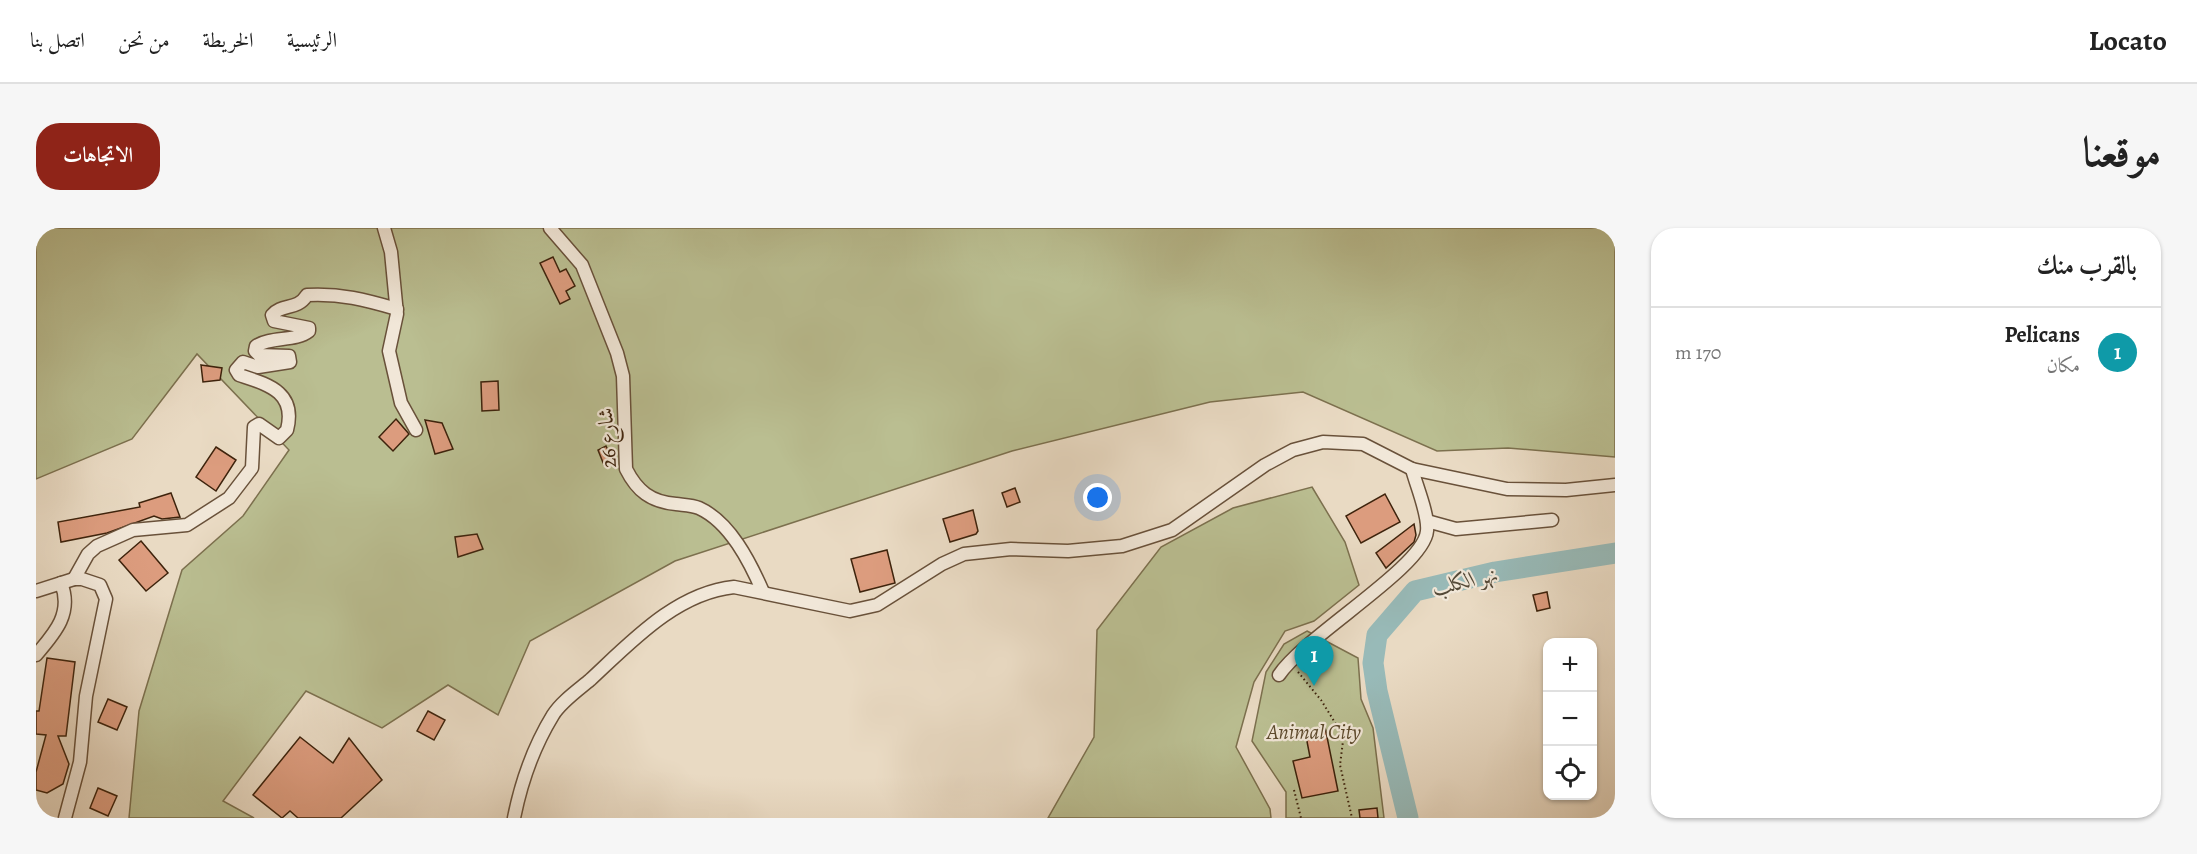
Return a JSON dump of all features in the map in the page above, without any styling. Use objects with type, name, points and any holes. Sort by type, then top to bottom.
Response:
[{"type":"street","points":[[384,228],[391,252],[397,309],[388,351],[401,403],[416,430]]},
{"type":"street","name":"شارع 26","points":[[550,228],[582,265],[617,353],[623,376],[626,469],[630,476],[642,493],[654,500],[692,506],[712,517],[729,533],[749,563],[763,592]]},
{"type":"street","points":[[74,579],[96,546],[133,530],[187,525],[229,498],[252,468],[252,433],[256,424],[261,425],[276,438],[284,434],[289,421],[285,403],[279,392],[274,386],[239,375],[236,370],[243,362],[258,367],[290,362],[289,356],[259,355],[255,351],[256,346],[264,342],[302,335],[309,331],[309,328],[302,325],[274,321],[272,315],[275,312],[301,304],[307,295],[328,294],[347,295],[397,309]]},
{"type":"street","points":[[514,818],[522,783],[554,712],[638,637],[692,598],[718,588],[734,587],[763,592],[850,611],[877,605],[942,564],[964,554],[1011,549],[1068,551],[1122,546],[1172,530],[1201,512],[1227,489],[1265,465],[1293,450],[1323,442],[1363,444],[1412,469],[1508,489],[1566,490],[1615,485]]},
{"type":"street","points":[[1279,675],[1289,659],[1368,597],[1416,554],[1427,533],[1427,521],[1412,469]]},
{"type":"street","points":[[1427,521],[1456,529],[1552,520]]},
{"type":"street","points":[[36,591],[74,579],[82,579],[100,585],[106,607],[89,678],[80,762],[65,818]]},
{"type":"street","points":[[36,655],[63,616],[67,597],[61,583]]},
{"type":"path","points":[[1289,659],[1321,700],[1339,729],[1343,741],[1340,765],[1352,818]]},
{"type":"path","points":[[1294,790],[1301,818]]},
{"type":"green space","points":[[36,228],[1615,228],[1615,457],[1508,448],[1437,451],[1303,392],[1210,402],[1012,451],[675,561],[530,641],[498,715],[448,685],[382,728],[306,691],[223,801],[254,818],[129,818],[139,711],[182,570],[243,516],[289,450],[197,354],[132,439],[36,479]]},
{"type":"green space","points":[[1312,487],[1345,542],[1359,585],[1314,621],[1285,631],[1254,682],[1236,747],[1270,809],[1271,818],[1048,818],[1094,737],[1097,630],[1161,547],[1233,508]]},
{"type":"green space","name":"Animal City","points":[[1307,631],[1358,658],[1361,699],[1373,728],[1384,818],[1286,818],[1286,792],[1252,741],[1266,672],[1284,644]]},
{"type":"building","points":[[553,257],[560,272],[566,269],[575,286],[566,291],[570,299],[560,304],[540,263]]},
{"type":"building","points":[[201,365],[222,368],[220,380],[203,382]]},
{"type":"building","points":[[498,381],[499,410],[482,411],[481,382]]},
{"type":"building","points":[[396,419],[409,434],[393,451],[379,437]]},
{"type":"building","points":[[425,420],[442,423],[453,449],[435,454]]},
{"type":"building","points":[[606,446],[613,461],[604,465],[598,450]]},
{"type":"building","points":[[216,447],[236,460],[216,491],[196,477]]},
{"type":"building","points":[[1015,488],[1020,502],[1007,507],[1002,493]]},
{"type":"building","points":[[171,493],[180,517],[162,519],[154,516],[107,533],[61,542],[58,522],[140,507],[139,503]]},
{"type":"building","points":[[1385,494],[1400,522],[1361,543],[1346,516]]},
{"type":"building","points":[[973,510],[978,531],[976,534],[950,542],[943,519]]},
{"type":"building","points":[[1414,524],[1416,535],[1414,542],[1386,568],[1376,553]]},
{"type":"building","points":[[477,534],[483,549],[458,557],[455,537]]},
{"type":"building","points":[[141,541],[168,573],[146,591],[119,560]]},
{"type":"building","points":[[887,550],[895,583],[860,592],[851,559]]},
{"type":"building","points":[[1547,592],[1550,608],[1537,611],[1533,595]]},
{"type":"building","points":[[47,658],[75,662],[66,736],[58,736],[69,764],[63,784],[47,793],[36,790],[36,772],[46,735],[36,734],[36,711],[39,711]]},
{"type":"building","points":[[108,699],[127,707],[117,730],[98,722]]},
{"type":"building","points":[[428,711],[445,720],[434,740],[417,731]]},
{"type":"building","points":[[1325,727],[1338,791],[1302,798],[1293,761],[1310,757],[1305,731]]},
{"type":"building","points":[[300,737],[333,763],[349,738],[382,780],[341,818],[298,818],[290,811],[282,818],[253,795]]},
{"type":"building","points":[[98,788],[117,796],[108,816],[90,808]]},
{"type":"building","points":[[1377,808],[1378,818],[1360,818],[1359,810]]},
{"type":"waterway","name":"نهر الكلب","points":[[1408,818],[1377,691],[1373,663],[1377,635],[1415,591],[1495,572],[1615,553]]},
{"type":"place","name":"Pelicans","points":[[1314,686]]}]
